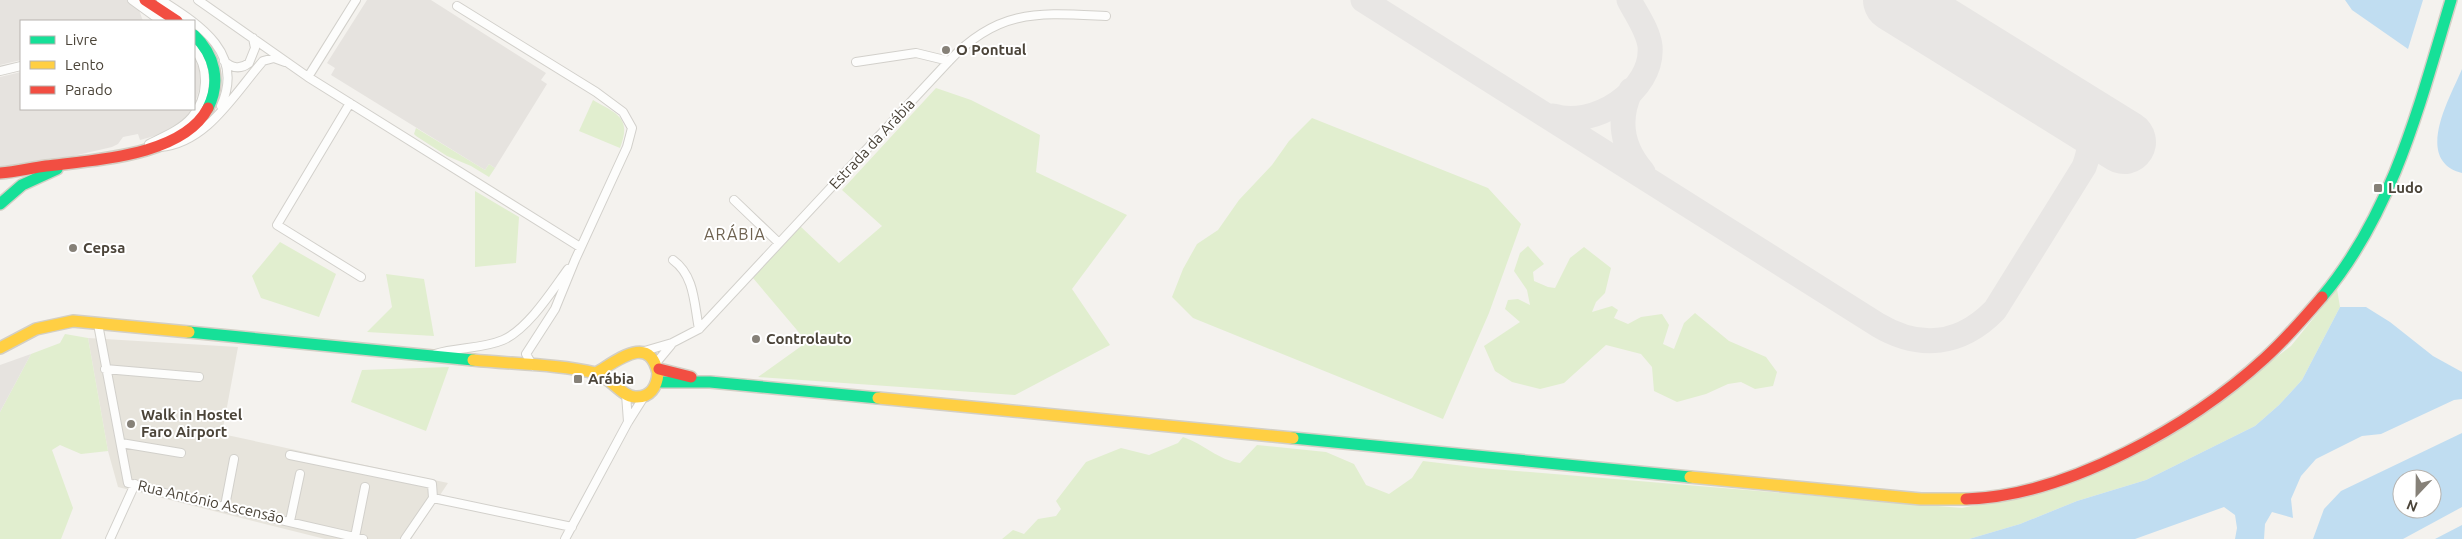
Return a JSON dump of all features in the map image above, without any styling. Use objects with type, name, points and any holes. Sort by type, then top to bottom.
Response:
[{"type":"street","points":[[132,0],[175,20]]},
{"type":"street","points":[[161,0],[192,20]]},
{"type":"street","points":[[198,0],[308,77],[580,247]]},
{"type":"street","points":[[308,77],[356,0]]},
{"type":"street","points":[[658,382],[710,382],[1921,500],[1953,502],[1978,500],[2031,491],[2085,470],[2171,429],[2248,374],[2298,326],[2337,277],[2376,214],[2402,154],[2451,0]]},
{"type":"street","points":[[144,4],[148,20]]},
{"type":"street","points":[[144,4],[160,20]]},
{"type":"street","points":[[457,6],[596,92],[623,112],[629,120],[631,137],[627,147],[574,260],[555,309],[526,354],[533,366]]},
{"type":"street","name":"Estrada da Arábia","points":[[672,343],[699,329],[949,61],[987,28],[1024,16],[1048,14],[1106,16]]},
{"type":"street","points":[[195,22],[210,35],[219,47],[224,61],[226,89],[216,117]]},
{"type":"street","points":[[0,173],[65,165],[168,142],[182,135],[199,122],[207,112],[214,92],[215,68],[209,53],[195,36]]},
{"type":"street","points":[[224,61],[230,66],[238,68],[249,64],[255,48],[253,38]]},
{"type":"street","points":[[136,150],[182,126],[196,110],[203,96],[205,74],[195,51]]},
{"type":"street","points":[[856,62],[916,54],[949,61]]},
{"type":"street","points":[[136,150],[171,146],[206,129],[263,61],[274,58],[285,62]]},
{"type":"street","points":[[0,71],[20,66]]},
{"type":"street","points":[[350,103],[277,225],[361,277]]},
{"type":"street","points":[[0,204],[22,185],[65,165]]},
{"type":"street","points":[[734,200],[779,243]]},
{"type":"street","points":[[430,355],[456,348],[497,342],[511,335],[544,302],[574,260]]},
{"type":"street","points":[[673,260],[682,267],[688,278],[699,329]]},
{"type":"street","points":[[0,348],[36,329],[65,322],[98,324],[430,355],[596,373],[610,379],[622,391],[635,397],[646,396]]},
{"type":"street","name":"Rua António Ascensão","points":[[98,324],[128,483],[364,539]]},
{"type":"street","points":[[0,340],[21,336]]},
{"type":"street","points":[[596,373],[628,354],[672,343]]},
{"type":"street","points":[[565,539],[628,422],[646,396],[655,388],[658,382],[658,366],[672,343]]},
{"type":"street","points":[[640,352],[652,358],[658,366],[710,382]]},
{"type":"street","points":[[618,361],[614,377],[622,391],[628,422]]},
{"type":"street","points":[[105,369],[199,377]]},
{"type":"street","points":[[121,443],[181,454]]},
{"type":"street","points":[[290,456],[432,484],[434,498],[406,539]]},
{"type":"street","points":[[225,506],[234,459]]},
{"type":"street","points":[[290,521],[300,474]]},
{"type":"street","points":[[110,539],[135,484]]},
{"type":"street","points":[[355,537],[366,487]]},
{"type":"street","points":[[434,498],[572,527]]},
{"type":"shaded area","points":[[0,0],[127,0],[139,10],[143,20],[20,20],[20,60],[0,65]]},
{"type":"shaded area","points":[[367,0],[431,0],[546,73],[541,80],[547,84],[495,168],[489,164],[485,170],[331,75],[335,68],[327,63]]},
{"type":"shaded area","points":[[195,60],[200,71],[201,83],[195,104]]},
{"type":"shaded area","points":[[20,72],[20,110],[192,110],[180,123],[158,135],[140,140],[138,134],[123,137],[118,144],[112,147],[30,166],[0,167],[0,77]]},
{"type":"shaded area","points":[[88,338],[238,347],[222,434],[448,483],[411,539],[325,539],[118,487],[108,451]]},
{"type":"shaded area","points":[[31,354],[0,412],[0,365]]},
{"type":"green space","points":[[936,88],[971,100],[1040,135],[1036,172],[1127,215],[1072,289],[1110,345],[1015,395],[758,377],[807,342],[753,278],[800,226],[839,263],[882,226],[842,190]]},
{"type":"green space","points":[[593,100],[615,113],[623,123],[623,138],[620,148],[579,131]]},
{"type":"green space","points":[[1312,118],[1488,188],[1521,224],[1489,313],[1443,419],[1193,318],[1172,297],[1183,269],[1197,244],[1218,230],[1239,200],[1272,165],[1289,141]]},
{"type":"green space","points":[[416,128],[485,170],[489,164],[495,168],[489,177],[471,166],[447,156],[416,136],[414,134]]},
{"type":"green space","points":[[475,191],[519,217],[516,263],[475,267]]},
{"type":"green space","points":[[280,242],[336,274],[319,317],[261,298],[252,276]]},
{"type":"green space","points":[[1528,246],[1544,264],[1533,272],[1534,281],[1555,288],[1570,258],[1584,247],[1611,268],[1605,293],[1596,302],[1592,312],[1612,306],[1618,310],[1614,318],[1628,324],[1641,317],[1662,314],[1669,325],[1663,344],[1674,349],[1684,323],[1695,313],[1729,341],[1766,357],[1777,372],[1773,386],[1755,389],[1741,382],[1728,384],[1706,394],[1677,402],[1654,391],[1652,367],[1641,354],[1606,345],[1564,383],[1540,389],[1512,382],[1495,371],[1484,346],[1520,322],[1505,309],[1508,300],[1518,299],[1530,305],[1527,290],[1514,271],[1520,253]]},
{"type":"green space","points":[[386,274],[424,279],[434,336],[367,332],[392,307]]},
{"type":"green space","points":[[2337,289],[2340,307],[2302,380],[2279,405],[2255,426],[2146,480],[2077,501],[2020,524],[1969,539],[1002,539],[1013,530],[1024,534],[1038,519],[1056,516],[1061,509],[1056,501],[1086,462],[1121,448],[1149,455],[1178,443],[1183,437],[1225,459],[1240,463],[1257,445],[1326,452],[1354,464],[1366,485],[1389,494],[1412,478],[1423,461],[1481,468],[1962,508],[2056,489],[2184,428],[2291,346]]},
{"type":"green space","points":[[65,334],[88,338],[108,451],[81,454],[60,445],[52,450],[73,508],[61,539],[0,539],[0,412],[31,354],[60,343]]},
{"type":"green space","points":[[449,367],[426,431],[351,402],[362,370]]},
{"type":"water","points":[[2345,0],[2423,0],[2408,49],[2352,10]]},
{"type":"water","points":[[2462,69],[2462,173],[2447,166],[2440,155],[2437,142],[2444,111]]},
{"type":"water","points":[[2340,307],[2366,307],[2390,322],[2433,356],[2462,372],[2462,399],[2454,400],[2381,434],[2362,436],[2316,459],[2301,476],[2291,499],[2293,518],[2272,512],[2265,524],[2264,539],[2235,539],[2237,528],[2235,515],[2224,507],[2135,539],[1969,539],[2020,524],[2077,501],[2146,480],[2255,426],[2279,405],[2302,380]]},
{"type":"water","points":[[2462,433],[2462,507],[2442,518],[2442,469],[2392,469],[2392,519],[2440,519],[2403,539],[2313,539],[2324,509],[2341,491]]},
{"type":"water","points":[[2462,525],[2462,539],[2435,539]]},
{"type":"taxiway","points":[[1363,0],[1878,325],[1909,338],[1940,340],[1954,337],[1982,322],[1995,310],[2087,160],[2088,132],[2076,113]]},
{"type":"taxiway","points":[[1553,116],[1569,119],[1586,117],[1602,111],[1618,103],[1632,91],[1642,78],[1649,62],[1650,46],[1644,28],[1629,0]]},
{"type":"taxiway","points":[[1631,90],[1624,112],[1624,133],[1630,153],[1643,172]]},
{"type":"runway","points":[[1895,0],[2124,142]]},
{"type":"traffic: fast","points":[[2322,297],[2347,264],[2368,230],[2386,193],[2402,156],[2451,0]]},
{"type":"traffic: fast","points":[[195,36],[207,51],[214,69],[214,88],[208,108]]},
{"type":"traffic: fast","points":[[0,204],[22,185],[57,169]]},
{"type":"traffic: fast","points":[[189,332],[473,360]]},
{"type":"traffic: fast","points":[[658,382],[710,382],[878,398]]},
{"type":"traffic: fast","points":[[1293,438],[1690,477]]},
{"type":"traffic: slow","points":[[0,348],[36,329],[73,321],[189,332]]},
{"type":"traffic: slow","points":[[473,360],[551,366],[596,373],[625,394],[635,397],[645,396],[652,391],[658,373],[654,361],[647,354],[640,352],[622,357],[596,373]]},
{"type":"traffic: slow","points":[[878,398],[1293,438]]},
{"type":"traffic: slow","points":[[1690,477],[1921,499],[1966,499]]},
{"type":"traffic: jam","points":[[145,0],[175,20]]},
{"type":"traffic: jam","points":[[0,173],[136,153],[158,146],[179,136],[196,124],[208,108]]},
{"type":"traffic: jam","points":[[1966,499],[2005,495],[2045,485],[2086,471],[2126,453],[2165,431],[2202,408],[2265,358],[2288,336],[2322,297]]},
{"type":"traffic: jam","points":[[659,369],[691,377]]},
{"type":"place","name":"O Pontual","points":[[946,50]]},
{"type":"place","name":"Ludo","points":[[2378,188]]},
{"type":"place","name":"Cepsa","points":[[73,248]]},
{"type":"place","name":"Controlauto","points":[[756,339]]},
{"type":"place","name":"Arábia","points":[[578,379]]},
{"type":"place","name":"Walk in Hostel Faro Airport","points":[[131,424]]},
{"type":"district","name":"ARÁBIA","points":[[735,234]]}]
